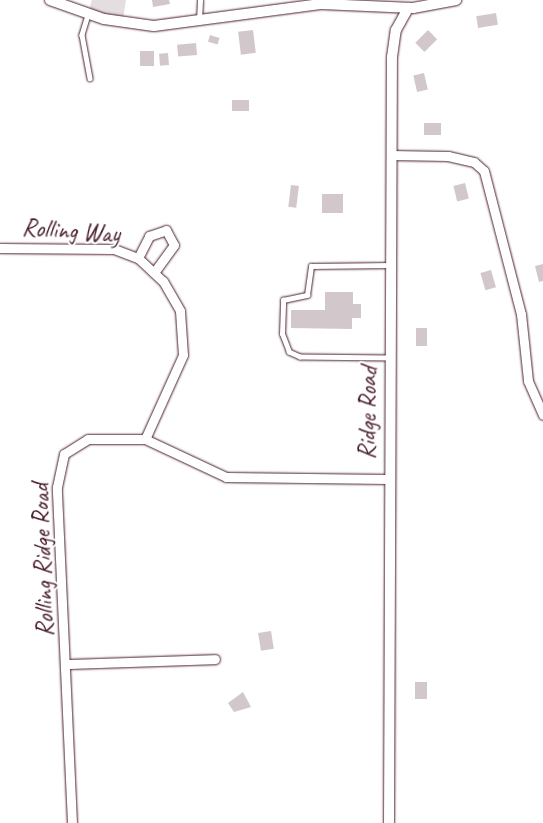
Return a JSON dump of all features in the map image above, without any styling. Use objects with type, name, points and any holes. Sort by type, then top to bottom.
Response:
[{"type":"street","points":[[50,0],[128,24],[199,22],[321,4],[408,8],[456,0]]},
{"type":"street","name":"Ridge Road","points":[[389,823],[388,479],[392,48],[408,8]]},
{"type":"street","points":[[391,155],[448,156],[474,162],[484,172],[521,314],[528,381],[543,415]]},
{"type":"street","name":"Rolling Way","points":[[138,258],[149,236],[166,230],[174,245],[154,273]]},
{"type":"street","name":"Rolling Way","points":[[0,248],[114,249],[138,258],[154,273],[180,311],[183,355],[145,439]]},
{"type":"street","name":"Rolling Ridge Road","points":[[72,823],[57,487],[64,454],[88,439],[145,439],[216,475],[233,478],[388,479]]},
{"type":"street","points":[[66,664],[215,659]]},
{"type":"lane","points":[[199,22],[200,0]]},
{"type":"lane","points":[[88,13],[82,35],[90,78]]},
{"type":"lane","points":[[390,265],[313,264],[307,295],[284,298],[282,318],[283,341],[295,356],[390,358]]},
{"type":"shaded area","points":[[92,0],[126,0],[123,19],[89,10]]},
{"type":"building","points":[[152,0],[169,0],[170,4],[153,7]]},
{"type":"building","points":[[496,13],[498,25],[478,28],[476,16]]},
{"type":"building","points":[[253,30],[256,53],[241,55],[238,32]]},
{"type":"building","points":[[428,30],[437,39],[424,52],[415,43]]},
{"type":"building","points":[[210,35],[220,38],[218,45],[208,42]]},
{"type":"building","points":[[196,43],[197,55],[178,57],[177,45]]},
{"type":"building","points":[[140,51],[154,51],[154,66],[140,66]]},
{"type":"building","points":[[168,53],[169,65],[160,66],[159,54]]},
{"type":"building","points":[[424,73],[428,90],[417,92],[413,75]]},
{"type":"building","points":[[232,100],[249,100],[249,111],[232,111]]},
{"type":"building","points":[[424,123],[441,123],[441,135],[424,135]]},
{"type":"building","points":[[465,183],[469,199],[457,201],[453,186]]},
{"type":"building","points":[[291,185],[299,186],[296,208],[288,207]]},
{"type":"building","points":[[322,194],[343,194],[343,213],[322,213]]},
{"type":"building","points":[[543,264],[543,281],[539,282],[535,266]]},
{"type":"building","points":[[491,270],[496,287],[485,290],[480,273]]},
{"type":"building","points":[[325,292],[353,292],[353,304],[361,304],[361,318],[352,318],[352,329],[291,328],[291,310],[325,310]]},
{"type":"building","points":[[416,328],[427,328],[427,346],[416,346]]},
{"type":"building","points":[[271,631],[274,649],[261,651],[258,633]]},
{"type":"building","points":[[415,682],[427,682],[427,699],[415,699]]},
{"type":"building","points":[[243,692],[251,707],[234,712],[228,703]]}]
